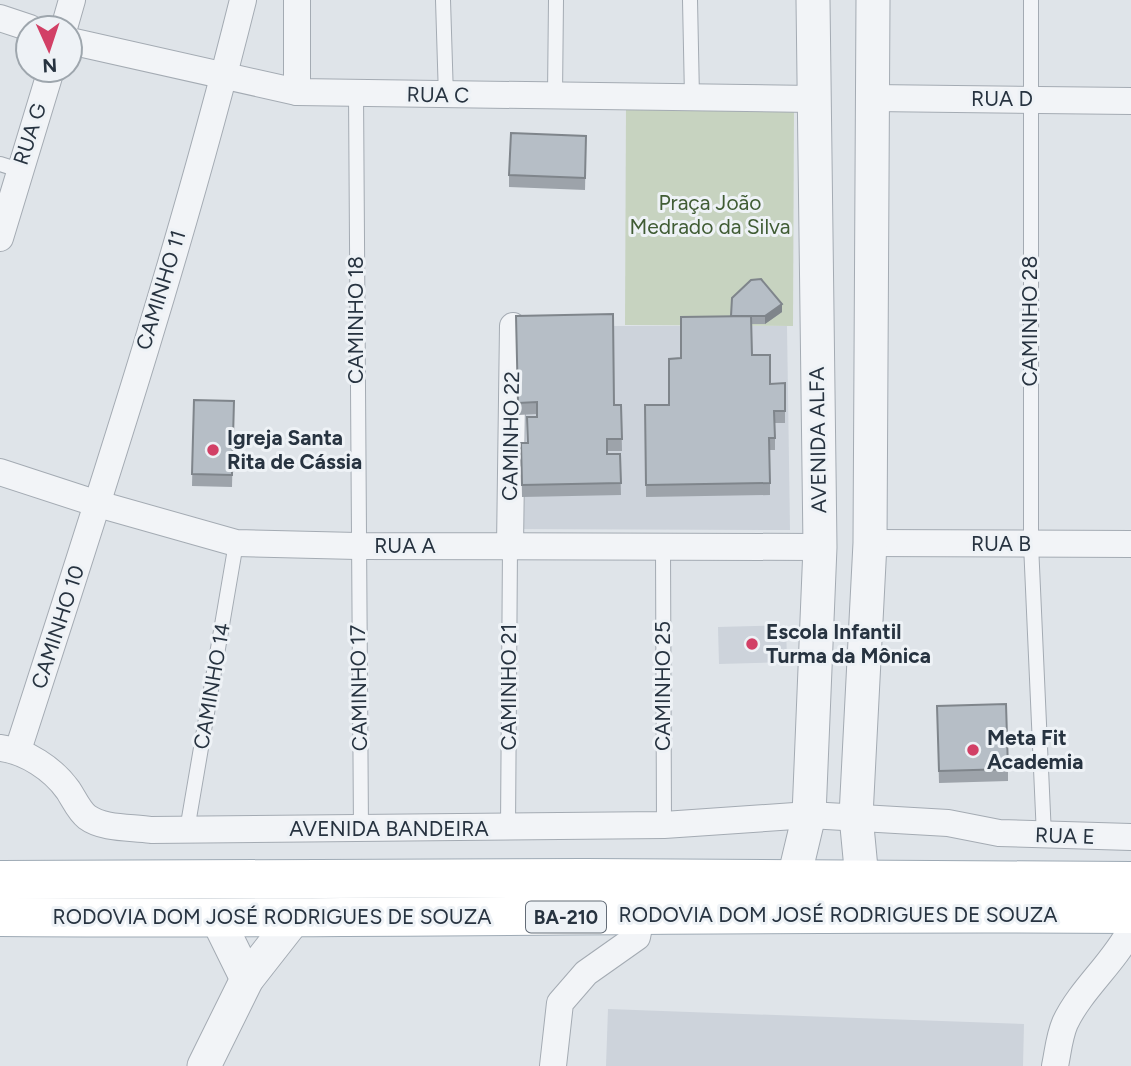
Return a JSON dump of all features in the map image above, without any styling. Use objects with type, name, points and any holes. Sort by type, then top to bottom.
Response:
[{"type":"main road","name":"RODOVIA DOM JOSÉ RODRIGUES DE SOUZA","points":[[0,880],[862,878],[1131,881]]},
{"type":"main road","name":"RODOVIA DOM JOSÉ RODRIGUES DE SOUZA","points":[[0,917],[294,919],[641,917],[865,912],[1131,914]]},
{"type":"street","name":"CAMINHO 11","points":[[97,504],[224,77],[243,0]]},
{"type":"street","points":[[297,0],[297,92]]},
{"type":"street","name":"AVENIDA ALFA","points":[[794,878],[809,815],[820,547],[813,0]]},
{"type":"street","points":[[862,878],[856,816],[870,543],[873,0]]},
{"type":"street","name":"RUA C","points":[[84,44],[297,92],[446,97],[555,95],[813,99]]},
{"type":"street","name":"RUA G","points":[[0,238],[9,167],[45,84]]},
{"type":"street","name":"RUA D","points":[[873,98],[1131,101]]},
{"type":"street","name":"CAMINHO 22","points":[[510,546],[513,326]]},
{"type":"street","name":"RUA A","points":[[0,471],[97,504],[236,543],[357,546],[820,547]]},
{"type":"street","name":"CAMINHO 10","points":[[9,749],[97,504]]},
{"type":"street","name":"RUA B","points":[[870,543],[1131,544]]},
{"type":"street","name":"AVENIDA BANDEIRA","points":[[9,749],[50,772],[64,785],[82,812],[99,823],[151,830],[664,825],[809,815],[856,816]]},
{"type":"street","name":"RUA E","points":[[856,816],[948,823],[999,833],[1131,837]]},
{"type":"street","points":[[553,1066],[560,1003],[586,973],[637,937],[641,917]]},
{"type":"street","points":[[217,918],[247,979]]},
{"type":"street","points":[[204,1066],[247,979],[294,919]]},
{"type":"street","points":[[1055,1066],[1059,1043],[1070,1015],[1131,929]]},
{"type":"lane","points":[[443,0],[446,97]]},
{"type":"lane","points":[[555,95],[556,0]]},
{"type":"lane","points":[[690,0],[692,97]]},
{"type":"lane","name":"CAMINHO 28","points":[[1031,0],[1031,544],[1044,836]]},
{"type":"lane","name":"CAMINHO 18","points":[[356,93],[357,546]]},
{"type":"lane","name":"CAMINHO 14","points":[[187,830],[236,543]]},
{"type":"lane","name":"CAMINHO 17","points":[[357,546],[361,830]]},
{"type":"lane","name":"CAMINHO 21","points":[[508,828],[510,546]]},
{"type":"lane","name":"CAMINHO 25","points":[[663,547],[664,825]]},
{"type":"shaded area","points":[[515,326],[787,326],[790,530],[513,529]]},
{"type":"shaded area","name":"Escola Infantil Turma da Mônica","points":[[786,625],[787,662],[719,664],[718,627]]},
{"type":"shaded area","points":[[608,1009],[1024,1024],[1023,1066],[606,1066]]},
{"type":"green space","name":"Praça João Medrado da Silva","points":[[626,105],[794,106],[793,326],[625,325]]},
{"type":"building","points":[[511,133],[586,136],[585,178],[509,175]]},
{"type":"building","points":[[761,279],[782,304],[765,316],[731,316],[732,298],[751,280]]},
{"type":"building","points":[[613,314],[614,405],[621,405],[622,439],[607,439],[607,454],[620,454],[621,483],[522,485],[521,443],[528,443],[527,417],[537,417],[537,402],[518,403],[516,316]]},
{"type":"building","points":[[751,316],[752,355],[770,355],[770,384],[785,383],[785,411],[774,411],[775,438],[769,438],[770,483],[646,485],[645,405],[669,405],[669,359],[681,358],[681,317]]},
{"type":"building","name":"Igreja Santa Rita de Cássia","points":[[194,400],[234,401],[232,475],[192,474]]},
{"type":"building","name":"Meta Fit Academia","points":[[1006,704],[1008,769],[939,771],[937,706]]},
{"type":"place","name":"Igreja Santa Rita de Cássia","points":[[213,450]]},
{"type":"place","name":"Escola Infantil Turma da Mônica","points":[[752,644]]},
{"type":"place","name":"Meta Fit Academia","points":[[973,750]]}]
